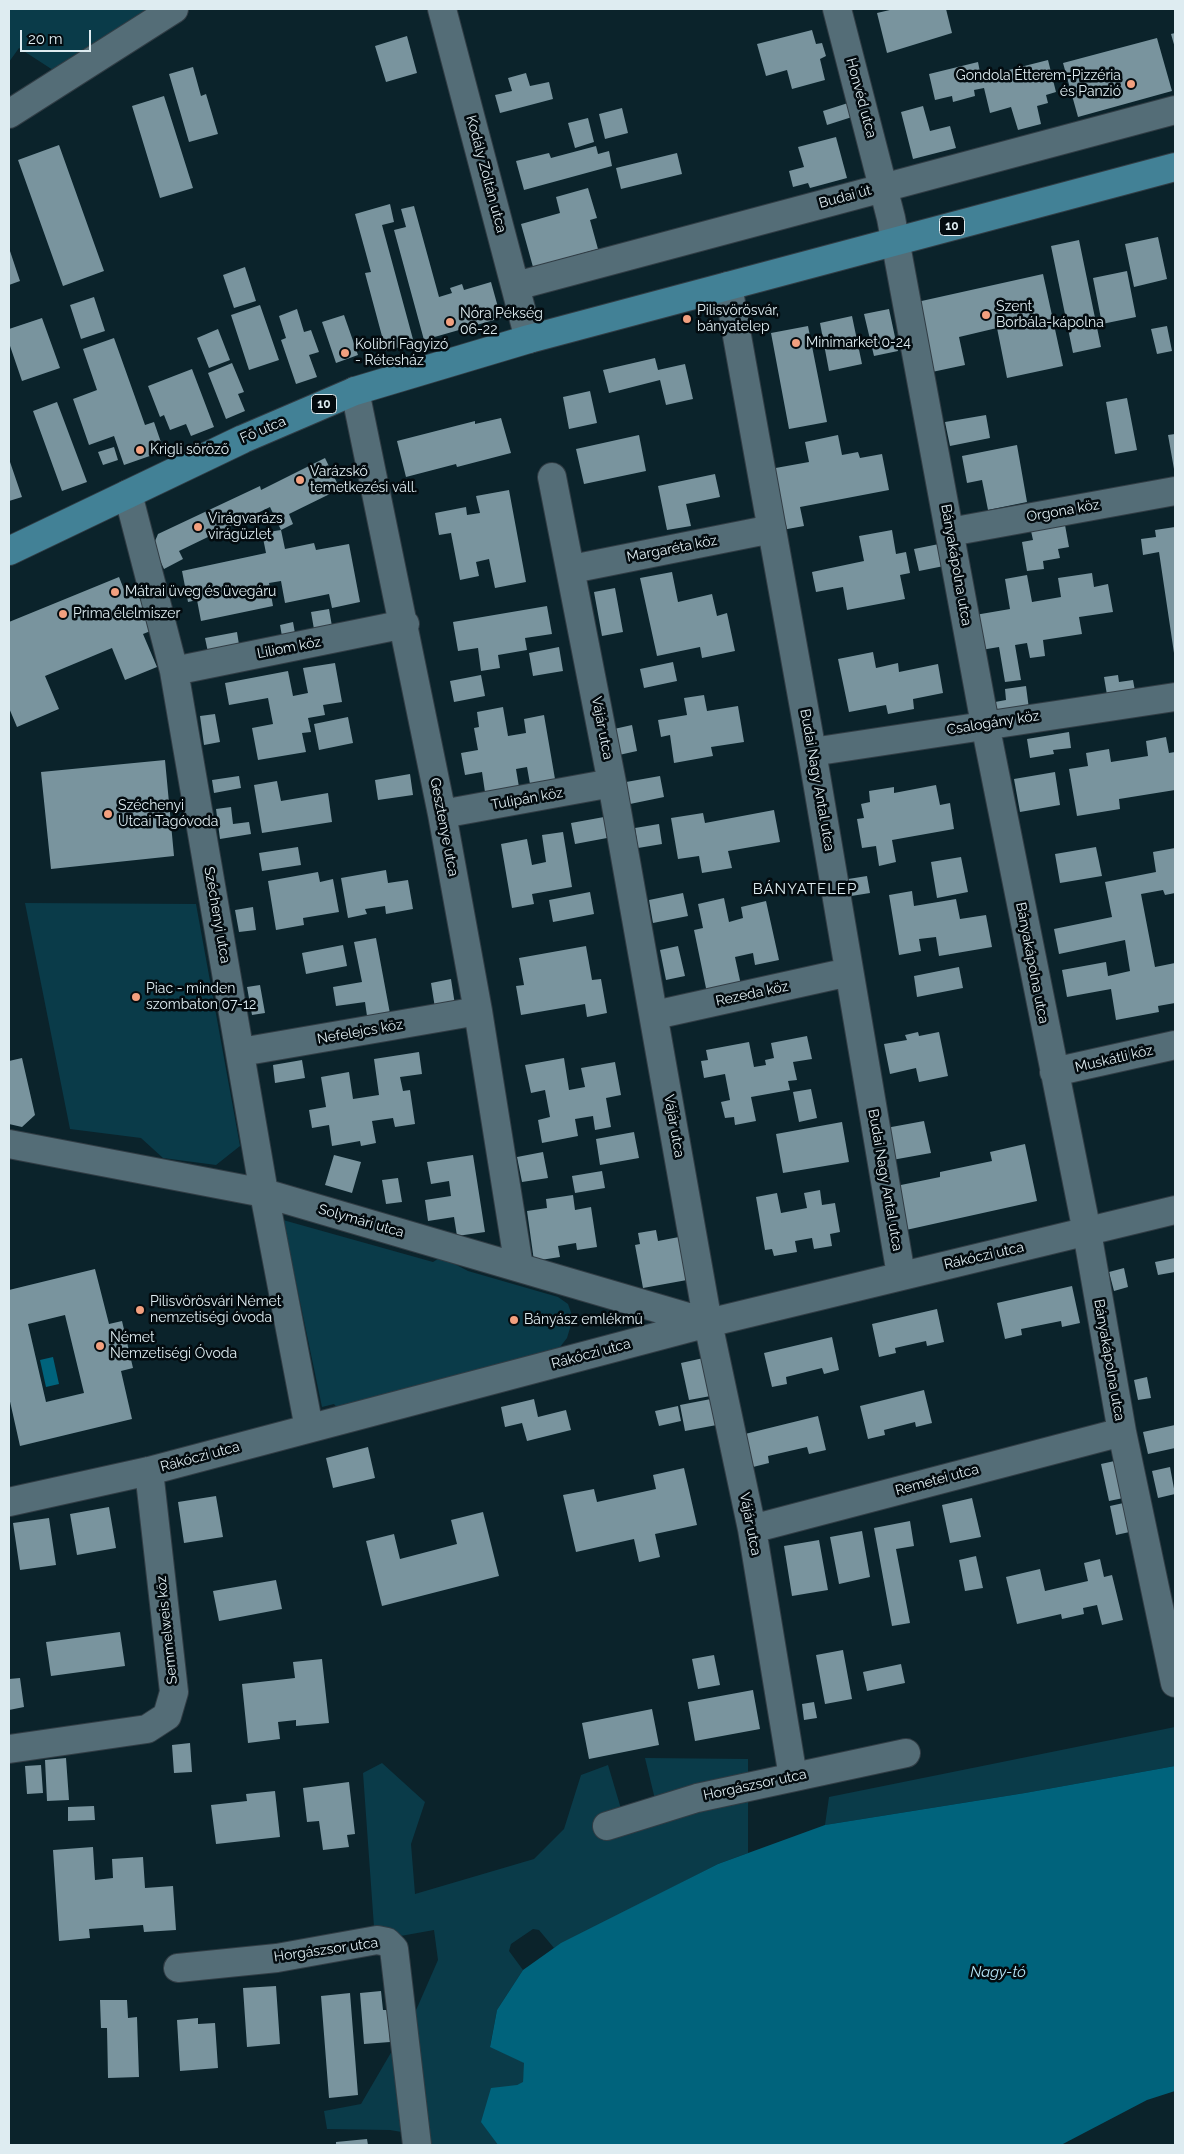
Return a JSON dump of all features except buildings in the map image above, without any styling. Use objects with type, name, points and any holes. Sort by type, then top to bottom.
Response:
[{"type":"main road","name":"10","points":[[529,339],[1175,166]]},
{"type":"main road","name":"Fő utca","points":[[9,551],[243,439],[356,391],[529,339]]},
{"type":"street","points":[[9,114],[174,9]]},
{"type":"street","name":"Kodály Zoltán utca","points":[[442,9],[529,339]]},
{"type":"street","name":"Honvéd utca","points":[[837,9],[885,187],[896,240]]},
{"type":"street","name":"Budai út","points":[[516,286],[1175,110]]},
{"type":"street","name":"Bányakápolna utca","points":[[896,240],[985,724],[1087,1232],[1122,1432],[1175,1683]]},
{"type":"street","name":"Budai Nagy Antal utca","points":[[728,286],[812,752],[902,1275]]},
{"type":"street","name":"Gesztenye utca","points":[[356,391],[405,624],[442,814],[478,1011],[519,1267]]},
{"type":"street","name":"Vájár utca","points":[[552,477],[572,569],[655,1015],[708,1323],[752,1528],[793,1777]]},
{"type":"street","name":"Orgona köz","points":[[950,532],[1175,490]]},
{"type":"street","name":"Széchenyi utca","points":[[128,494],[174,671],[264,1192],[309,1428]]},
{"type":"street","name":"Margaréta köz","points":[[572,569],[772,529]]},
{"type":"street","name":"Liliom köz","points":[[174,671],[405,624]]},
{"type":"street","name":"Csalogány köz","points":[[812,752],[985,724],[1175,697]]},
{"type":"street","name":"Tulipán köz","points":[[442,814],[612,783]]},
{"type":"street","name":"Rezeda köz","points":[[655,1015],[849,972]]},
{"type":"street","name":"Nefelejcs köz","points":[[241,1052],[478,1011]]},
{"type":"street","name":"Muskátli köz","points":[[1054,1072],[1175,1045]]},
{"type":"street","name":"Solymári utca","points":[[9,1144],[264,1192],[708,1323]]},
{"type":"street","name":"Rákóczi utca","points":[[9,1502],[150,1471],[708,1323],[1175,1210]]},
{"type":"street","name":"Remetei utca","points":[[752,1528],[1122,1432]]},
{"type":"street","name":"Semmelweis köz","points":[[9,1749],[147,1729],[167,1716],[174,1692],[150,1471]]},
{"type":"street","name":"Horgászsor utca","points":[[607,1826],[697,1798],[906,1753]]},
{"type":"street","name":"Horgászsor utca","points":[[178,1968],[277,1958],[377,1940],[387,1942],[394,1949],[417,2145]]},
{"type":"shaded area","points":[[9,9],[157,9],[56,72],[19,48],[9,62]]},
{"type":"shaded area","points":[[25,903],[196,904],[240,1146],[216,1165],[163,1158],[141,1138],[70,1129]]},
{"type":"shaded area","points":[[283,1220],[433,1262],[441,1257],[468,1271],[558,1297],[568,1304],[573,1318],[567,1338],[549,1356],[338,1409],[334,1404],[322,1407]]},
{"type":"shaded area","points":[[1175,1727],[1175,1766],[1025,1793],[825,1825],[829,1797]]},
{"type":"shaded area","points":[[645,1758],[748,1759],[748,1853],[718,1864],[554,1948],[539,1930],[533,1929],[511,1944],[509,1951],[523,1970],[497,2010],[490,2046],[525,2063],[523,2083],[517,2085],[482,2122],[498,2145],[428,2145],[425,2136],[390,2130],[327,2129],[324,2111],[361,2104],[417,2008],[438,1960],[434,1930],[395,1937],[374,1927],[363,1773],[382,1763],[425,1802],[411,1844],[415,1894],[534,1859],[564,1829],[581,1775],[608,1765],[627,1829],[660,1820]]},
{"type":"water","points":[[53,1357],[59,1384],[46,1387],[40,1360]]},
{"type":"water","name":"Nagy-tó","points":[[1175,1766],[1175,2091],[1147,2100],[1061,2145],[498,2145],[481,2122],[491,2088],[517,2085],[523,2082],[524,2063],[490,2047],[497,2010],[523,1970],[561,1943],[718,1864],[825,1825],[1025,1793]]},
{"type":"place","name":"Gondola Étterem-Pizzéria és Panzió","points":[[1131,84]]},
{"type":"place","name":"Szent Borbála-kápolna","points":[[986,315]]},
{"type":"place","name":"Pilisvörösvár, bányatelep","points":[[687,319]]},
{"type":"place","name":"Nóra Pékség 06-22","points":[[450,322]]},
{"type":"place","name":"Minimarket 0-24","points":[[796,343]]},
{"type":"place","name":"Kolibri Fagyizó - Rétesház","points":[[345,353]]},
{"type":"place","name":"Krigli söröző","points":[[140,450]]},
{"type":"place","name":"Varázskő temetkezési váll.","points":[[300,480]]},
{"type":"place","name":"Virágvarázs virágüzlet","points":[[198,527]]},
{"type":"place","name":"Mátrai üveg és üvegáru","points":[[115,592]]},
{"type":"place","name":"Prima élelmiszer","points":[[63,614]]},
{"type":"place","name":"Széchenyi Utcai Tagóvoda","points":[[108,814]]},
{"type":"place","name":"Piac - minden szombaton 07-12","points":[[136,997]]},
{"type":"place","name":"Pilisvörösvári Német nemzetiségi óvoda","points":[[140,1310]]},
{"type":"place","name":"Bányász emlékmű","points":[[514,1320]]},
{"type":"place","name":"Német Nemzetiségi Óvoda","points":[[100,1346]]},
{"type":"district","name":"BÁNYATELEP","points":[[805,889]]}]
